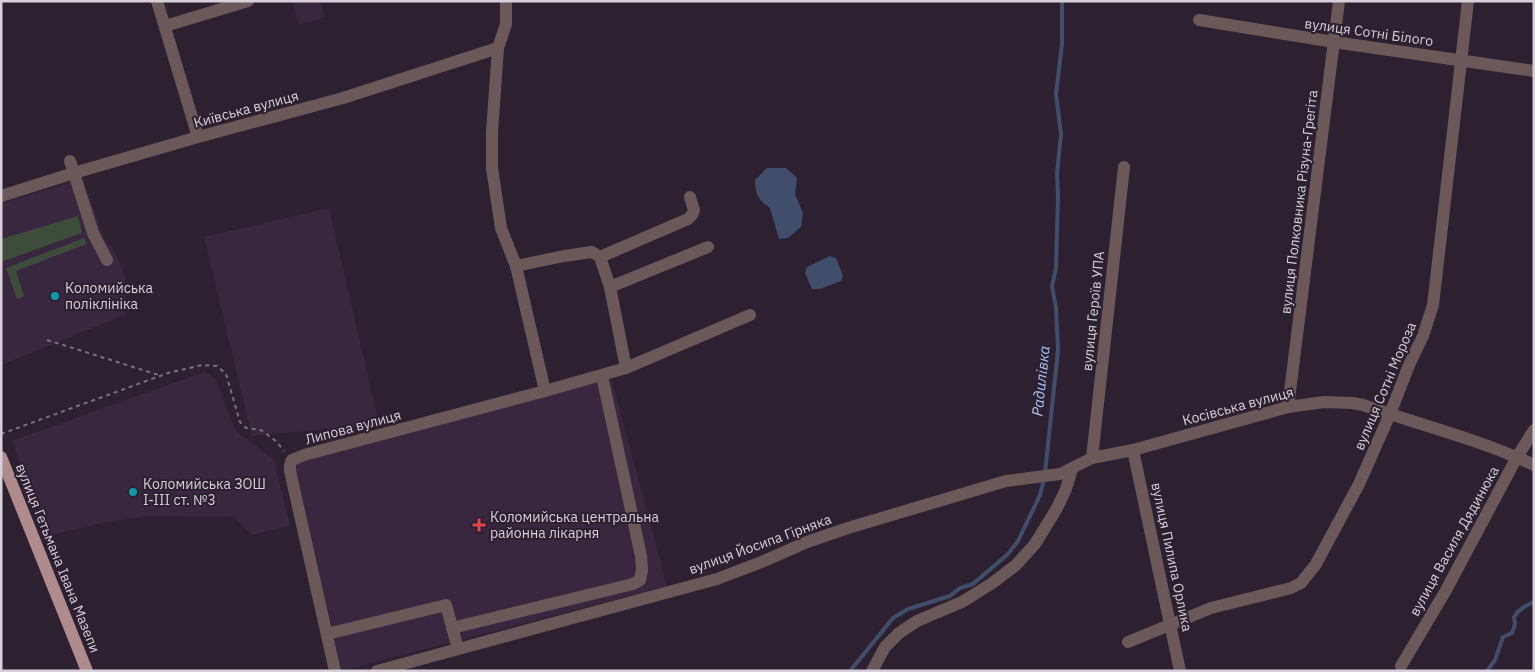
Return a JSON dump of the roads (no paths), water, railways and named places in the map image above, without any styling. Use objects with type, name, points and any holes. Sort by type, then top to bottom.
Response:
[{"type":"main road","name":"вулиця Гетьмана Івана Мазепи","points":[[1,457],[87,671]]},
{"type":"street","points":[[157,1],[198,137]]},
{"type":"street","points":[[165,26],[247,1]]},
{"type":"street","points":[[506,1],[506,24],[498,48],[492,132],[492,168],[501,228],[516,266],[545,392]]},
{"type":"street","name":"вулиця Полковника Різуна-Грегіта","points":[[1288,407],[1339,1]]},
{"type":"street","name":"вулиця Сотні Мороза","points":[[1128,642],[1211,608],[1291,588],[1301,583],[1316,564],[1359,484],[1423,336],[1433,305],[1468,1]]},
{"type":"street","name":"вулиця Сотні Білого","points":[[1199,20],[1534,71]]},
{"type":"street","name":"Київська вулиця","points":[[1,196],[72,167],[198,137],[343,98],[498,48]]},
{"type":"street","points":[[72,167],[93,233],[107,260]]},
{"type":"street","name":"вулиця Героїв УПА","points":[[1092,458],[1124,167]]},
{"type":"street","points":[[600,257],[688,219],[694,210],[690,197]]},
{"type":"street","points":[[610,287],[708,247]]},
{"type":"street","points":[[516,266],[592,252],[600,257],[610,287],[626,368]]},
{"type":"street","name":"Липова вулиця","points":[[335,671],[290,471],[292,460],[304,455],[602,376],[626,368],[750,315]]},
{"type":"street","points":[[452,628],[638,582],[641,577],[642,563],[602,376]]},
{"type":"street","name":"Косівська вулиця","points":[[1092,458],[1133,450],[1288,407],[1324,402],[1353,402],[1466,438],[1534,465]]},
{"type":"street","name":"вулиця Василя Дядинюка","points":[[1401,666],[1445,592],[1517,457],[1534,430]]},
{"type":"street","name":"вулиця Пилипа Орлика","points":[[1133,450],[1180,671]]},
{"type":"street","name":"вулиця Йосипа Гірняка","points":[[377,671],[727,575],[807,542],[875,519],[1006,481],[1060,474],[1092,458]]},
{"type":"street","points":[[872,671],[885,647],[899,633],[917,622],[962,602],[991,584],[1022,559],[1034,544],[1062,498],[1072,469]]},
{"type":"street","points":[[638,582],[643,599]]},
{"type":"street","points":[[327,634],[446,605],[458,649]]},
{"type":"water","points":[[767,168],[786,168],[797,178],[795,194],[803,213],[801,227],[788,238],[779,239],[770,208],[760,200],[757,193],[755,180]]},
{"type":"water","points":[[830,256],[836,258],[843,276],[841,281],[820,289],[812,289],[805,273],[807,267]]},
{"type":"waterway","name":"Радилівка","points":[[1045,473],[1058,350],[1056,308],[1052,286],[1056,268],[1057,173],[1061,134],[1056,94],[1062,44],[1062,1]]},
{"type":"waterway","name":"Радилівка","points":[[850,671],[893,618],[908,609],[950,596],[960,588],[973,584],[1008,554],[1018,541],[1040,495],[1044,480]]},
{"type":"waterway","points":[[1487,671],[1495,660],[1503,637],[1512,633],[1515,624],[1514,617],[1522,608],[1534,602]]},
{"type":"place","name":"Коломийська поліклініка","points":[[55,296]]},
{"type":"place","name":"Коломийська ЗОШ І-ІІІ ст. №3","points":[[133,492]]},
{"type":"place","name":"Коломийська центральна районна лікарня","points":[[479,525]]}]
